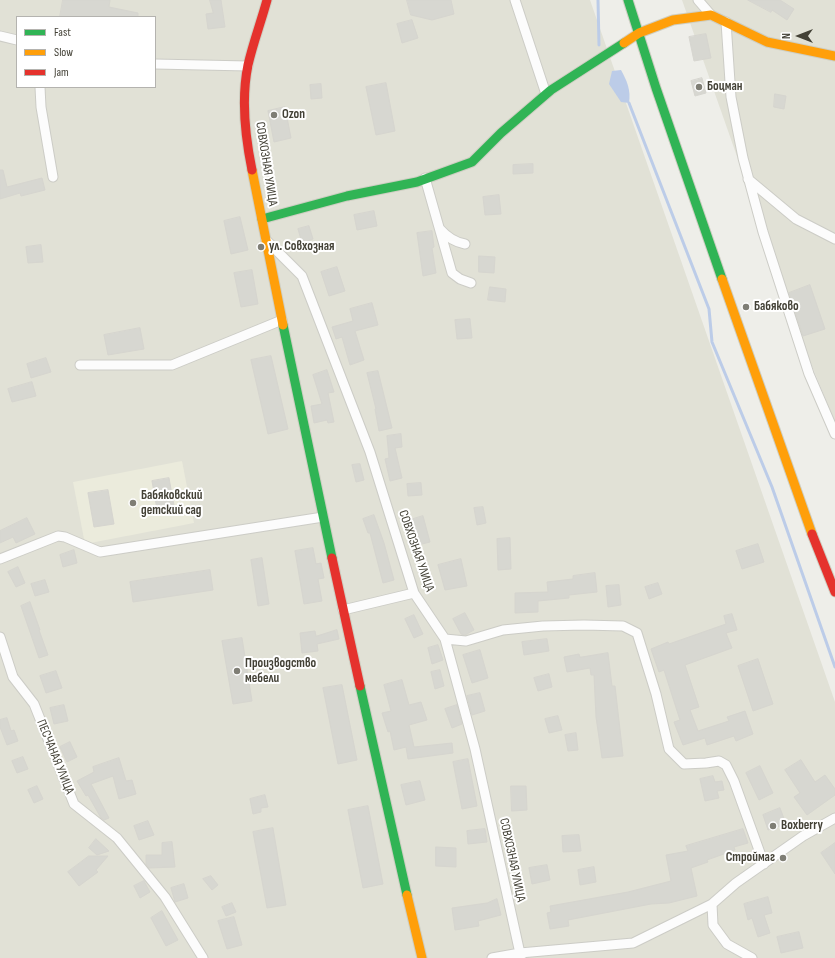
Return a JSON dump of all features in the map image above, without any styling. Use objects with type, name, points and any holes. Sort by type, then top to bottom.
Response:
[{"type":"main road","name":"СОВХОЗНАЯ УЛИЦА","points":[[267,0],[248,66],[244,102],[247,147],[343,610],[389,819],[422,958]]},
{"type":"main road","points":[[628,0],[640,33],[656,88],[738,327],[820,556],[835,592]]},
{"type":"main road","points":[[262,219],[347,196],[417,182],[472,162],[501,133],[546,94],[640,33],[673,20],[711,15],[767,42],[835,56]]},
{"type":"street","points":[[515,0],[546,94]]},
{"type":"street","points":[[698,0],[711,15]]},
{"type":"street","points":[[726,22],[731,96],[748,179],[763,232],[809,374],[835,434]]},
{"type":"street","points":[[0,36],[16,40]]},
{"type":"street","points":[[156,64],[248,66]]},
{"type":"street","points":[[40,88],[41,107],[53,176]]},
{"type":"street","points":[[425,178],[452,273],[460,280],[471,283]]},
{"type":"street","points":[[748,179],[796,220],[835,239]]},
{"type":"street","points":[[439,228],[447,237],[459,243],[465,244]]},
{"type":"street","name":"СОВХОЗНАЯ УЛИЦА","points":[[266,239],[302,276],[370,452],[414,593],[445,639],[475,749],[520,955]]},
{"type":"street","points":[[80,365],[172,365],[282,320]]},
{"type":"street","points":[[0,559],[58,536],[65,537],[100,552],[323,517]]},
{"type":"street","points":[[343,610],[414,593]]},
{"type":"street","points":[[445,639],[466,641],[503,630],[550,626],[623,626],[637,633],[656,694],[669,749],[684,764],[719,761],[726,765],[734,781],[764,864]]},
{"type":"street","name":"ПЕСЧАНАЯ УЛИЦА","points":[[0,637],[13,677],[34,704],[74,804],[117,838],[165,897],[203,958]]},
{"type":"street","points":[[492,958],[633,942],[712,904],[736,883],[803,836],[835,818]]},
{"type":"street","points":[[712,904],[713,925],[727,944],[752,958]]},
{"type":"shaded area","points":[[0,0],[590,0],[835,702],[835,958],[0,958]]},
{"type":"shaded area","points":[[682,0],[835,0],[835,422],[804,347]]},
{"type":"shaded area","name":"Бабяковский детский сад","points":[[182,461],[194,523],[85,544],[73,482]]},
{"type":"water","points":[[621,70],[628,86],[629,103],[621,102],[609,84],[612,71]]},
{"type":"building","points":[[63,0],[110,0],[109,7],[138,13],[138,16],[60,16]]},
{"type":"building","points":[[210,0],[221,0],[225,27],[208,29],[206,14],[213,13]]},
{"type":"building","points":[[407,0],[451,0],[454,14],[432,20],[411,15]]},
{"type":"building","points":[[748,0],[780,0],[794,9],[787,20],[772,10],[771,12]]},
{"type":"building","points":[[412,20],[418,38],[402,43],[397,24]]},
{"type":"building","points":[[706,34],[711,58],[694,61],[689,37]]},
{"type":"building","name":"Боцман","points":[[702,78],[706,93],[695,96],[691,81]]},
{"type":"building","points":[[386,83],[395,131],[376,135],[366,87]]},
{"type":"building","points":[[321,84],[322,98],[311,99],[310,85]]},
{"type":"building","points":[[775,94],[786,96],[784,109],[774,107]]},
{"type":"building","points":[[285,107],[291,138],[274,142],[268,111]]},
{"type":"building","points":[[533,164],[533,173],[513,174],[513,165]]},
{"type":"building","points":[[0,170],[3,170],[7,187],[42,178],[45,190],[21,196],[20,193],[0,199]]},
{"type":"building","points":[[499,195],[501,214],[485,215],[483,197]]},
{"type":"building","points":[[374,211],[377,226],[357,230],[354,215]]},
{"type":"building","points":[[240,217],[248,250],[231,254],[224,221]]},
{"type":"building","points":[[309,226],[313,239],[302,243],[298,229]]},
{"type":"building","points":[[432,231],[434,247],[432,248],[436,273],[423,276],[417,233]]},
{"type":"building","points":[[41,245],[43,262],[28,263],[26,247]]},
{"type":"building","points":[[479,256],[495,257],[494,273],[479,272]]},
{"type":"building","points":[[337,267],[345,291],[329,296],[321,272]]},
{"type":"building","points":[[252,270],[258,304],[241,307],[234,273]]},
{"type":"building","points":[[810,285],[825,329],[803,336],[789,293]]},
{"type":"building","points":[[490,287],[506,289],[505,302],[488,300]]},
{"type":"building","points":[[372,303],[378,325],[355,331],[364,360],[350,365],[342,337],[336,339],[332,327],[353,321],[350,309]]},
{"type":"building","points":[[470,319],[472,338],[457,339],[455,320]]},
{"type":"building","points":[[140,328],[144,349],[108,355],[104,335]]},
{"type":"building","points":[[271,356],[288,429],[268,434],[251,360]]},
{"type":"building","points":[[46,358],[51,372],[31,378],[27,364]]},
{"type":"building","points":[[327,370],[334,392],[328,393],[334,422],[328,423],[327,420],[314,423],[311,406],[322,404],[313,375]]},
{"type":"building","points":[[378,371],[392,428],[379,431],[376,409],[367,373]]},
{"type":"building","points":[[32,382],[36,396],[12,402],[8,389]]},
{"type":"building","points":[[401,434],[402,447],[395,448],[402,478],[390,481],[385,459],[389,458],[387,436]]},
{"type":"building","points":[[360,464],[364,480],[356,482],[352,465]]},
{"type":"building","points":[[169,478],[175,511],[158,515],[152,481]]},
{"type":"building","points":[[421,483],[422,495],[408,496],[407,484]]},
{"type":"building","points":[[108,490],[114,524],[94,527],[88,493]]},
{"type":"building","points":[[483,507],[486,523],[477,525],[474,508]]},
{"type":"building","points":[[374,515],[384,543],[394,580],[383,583],[370,533],[368,533],[363,519]]},
{"type":"building","points":[[423,516],[430,542],[414,546],[407,521]]},
{"type":"building","points":[[27,518],[35,534],[16,543],[13,537],[0,543],[0,531]]},
{"type":"building","points":[[510,538],[511,569],[498,570],[497,539]]},
{"type":"building","points":[[758,544],[764,562],[742,569],[736,551]]},
{"type":"building","points":[[313,548],[316,564],[321,563],[324,578],[318,579],[322,601],[304,604],[295,551]]},
{"type":"building","points":[[74,550],[77,563],[63,567],[60,555]]},
{"type":"building","points":[[262,558],[269,604],[258,606],[251,560]]},
{"type":"building","points":[[461,559],[467,586],[445,590],[438,565]]},
{"type":"building","points":[[18,567],[25,583],[16,587],[8,572]]},
{"type":"building","points":[[210,570],[213,590],[133,602],[130,582]]},
{"type":"building","points":[[595,573],[597,592],[569,595],[569,598],[538,601],[538,612],[515,613],[515,593],[548,592],[547,582],[573,579],[573,576]]},
{"type":"building","points":[[45,580],[49,592],[35,596],[31,584]]},
{"type":"building","points":[[658,583],[662,594],[649,599],[645,587]]},
{"type":"building","points":[[619,585],[621,605],[608,607],[606,586]]},
{"type":"building","points":[[30,602],[48,655],[39,658],[21,606]]},
{"type":"building","points":[[465,613],[474,630],[465,635],[461,634],[453,619]]},
{"type":"building","points":[[732,614],[737,630],[726,633],[732,648],[685,665],[699,707],[690,710],[698,731],[729,721],[727,717],[745,711],[753,734],[736,741],[734,736],[707,745],[705,738],[683,745],[674,722],[680,720],[664,670],[659,672],[651,649],[668,642],[669,644],[726,624],[724,616]]},
{"type":"building","points":[[414,615],[423,634],[414,638],[405,619]]},
{"type":"building","points":[[337,630],[339,639],[317,644],[318,651],[302,653],[300,633],[315,631],[316,636]]},
{"type":"building","name":"Производство мебели","points":[[242,638],[252,701],[233,704],[222,641]]},
{"type":"building","points":[[547,639],[549,651],[524,655],[522,642]]},
{"type":"building","points":[[438,645],[443,660],[432,664],[428,648]]},
{"type":"building","points":[[480,650],[488,678],[472,683],[463,655]]},
{"type":"building","points":[[608,653],[612,686],[615,686],[623,756],[602,758],[596,717],[594,675],[591,675],[590,668],[567,672],[564,657],[579,654],[580,657]]},
{"type":"building","points":[[758,659],[773,704],[753,711],[738,666]]},
{"type":"building","points":[[440,670],[444,686],[435,689],[431,672]]},
{"type":"building","points":[[56,671],[62,688],[46,693],[40,676]]},
{"type":"building","points":[[549,674],[552,687],[538,691],[534,678]]},
{"type":"building","points":[[402,680],[409,705],[421,702],[427,720],[409,725],[414,747],[452,743],[453,753],[408,759],[406,747],[394,750],[390,731],[388,732],[382,713],[391,711],[384,685]]},
{"type":"building","points":[[342,685],[357,760],[338,764],[323,688]]},
{"type":"building","points":[[480,693],[485,711],[472,715],[467,696]]},
{"type":"building","points":[[64,705],[68,721],[54,724],[50,708]]},
{"type":"building","points":[[457,705],[462,724],[452,728],[445,709]]},
{"type":"building","points":[[558,716],[562,730],[549,733],[545,719]]},
{"type":"building","points":[[7,718],[11,731],[14,730],[18,741],[7,745],[0,727],[0,720]]},
{"type":"building","points":[[576,733],[578,750],[568,751],[565,735]]},
{"type":"building","points":[[70,742],[77,757],[67,762],[60,747]]},
{"type":"building","points":[[23,757],[28,769],[17,773],[12,761]]},
{"type":"building","points":[[119,758],[126,781],[132,780],[136,794],[119,799],[113,776],[91,784],[109,818],[104,820],[101,818],[88,795],[86,796],[77,781],[94,772],[93,767]]},
{"type":"building","points":[[468,759],[477,806],[462,809],[453,762]]},
{"type":"building","points":[[801,760],[815,782],[825,775],[835,789],[835,795],[807,815],[794,797],[800,793],[785,770]]},
{"type":"building","points":[[760,766],[773,793],[759,800],[746,773]]},
{"type":"building","points":[[713,776],[715,782],[722,781],[724,790],[717,791],[719,798],[705,801],[700,779]]},
{"type":"building","points":[[420,781],[425,800],[406,805],[401,785]]},
{"type":"building","points":[[37,786],[43,799],[34,803],[28,790]]},
{"type":"building","points":[[511,786],[526,786],[527,810],[512,811]]},
{"type":"building","points":[[265,795],[268,807],[261,808],[261,812],[253,814],[250,799]]},
{"type":"building","points":[[368,806],[383,884],[363,888],[348,810]]},
{"type":"building","points":[[780,808],[786,824],[768,830],[763,815]]},
{"type":"building","points":[[148,821],[154,835],[139,840],[134,826]]},
{"type":"building","points":[[273,828],[286,905],[267,908],[253,832]]},
{"type":"building","points":[[485,829],[487,842],[468,844],[467,831]]},
{"type":"building","points":[[743,829],[748,843],[734,847],[735,850],[707,860],[708,862],[691,868],[697,896],[669,903],[651,904],[568,920],[569,926],[550,929],[547,913],[551,912],[550,906],[628,892],[671,881],[666,855],[688,851],[686,846]]},
{"type":"building","points":[[579,835],[581,851],[563,852],[562,836]]},
{"type":"building","points":[[96,839],[109,851],[97,855],[89,848]]},
{"type":"building","points":[[172,842],[175,867],[149,868],[146,864],[146,855],[162,855],[162,843]]},
{"type":"building","points":[[835,843],[835,874],[821,853]]},
{"type":"building","points":[[436,847],[456,848],[456,867],[436,866]]},
{"type":"building","points":[[89,856],[108,856],[96,870],[98,872],[79,886],[68,872]]},
{"type":"building","points":[[547,865],[550,880],[532,884],[529,868]]},
{"type":"building","points":[[594,867],[596,882],[580,885],[578,870]]},
{"type":"building","points":[[211,876],[218,885],[212,890],[203,879]]},
{"type":"building","points":[[144,881],[150,892],[140,898],[134,886]]},
{"type":"building","points":[[184,884],[188,898],[175,902],[171,888]]},
{"type":"building","points":[[768,897],[772,913],[764,915],[770,933],[758,937],[752,918],[748,920],[744,904]]},
{"type":"building","points":[[497,899],[501,915],[478,921],[479,926],[455,930],[452,908],[487,903]]},
{"type":"building","points":[[232,903],[236,912],[226,916],[222,907]]},
{"type":"building","points":[[162,911],[178,940],[166,946],[151,918]]},
{"type":"building","points":[[234,917],[242,945],[227,949],[218,921]]},
{"type":"building","points":[[799,932],[803,948],[781,953],[777,937]]},
{"type":"waterway","points":[[598,0],[599,45]]},
{"type":"waterway","points":[[629,103],[709,309],[712,342],[772,487],[835,667]]},
{"type":"traffic: fast","points":[[628,0],[656,88],[722,279]]},
{"type":"traffic: fast","points":[[262,219],[347,196],[417,182],[472,162],[501,133],[551,90],[624,43]]},
{"type":"traffic: fast","points":[[283,325],[332,558]]},
{"type":"traffic: fast","points":[[360,686],[407,895]]},
{"type":"traffic: slow","points":[[624,43],[639,33],[673,20],[711,15],[767,42],[835,56]]},
{"type":"traffic: slow","points":[[252,170],[283,325]]},
{"type":"traffic: slow","points":[[722,279],[812,534]]},
{"type":"traffic: slow","points":[[407,895],[422,958]]},
{"type":"traffic: jam","points":[[252,170],[247,144],[244,104],[246,78],[250,57],[267,0]]},
{"type":"traffic: jam","points":[[812,534],[835,592]]},
{"type":"traffic: jam","points":[[332,558],[360,686]]},
{"type":"place","name":"Боцман","points":[[699,87]]},
{"type":"place","name":"Ozon","points":[[274,115]]},
{"type":"place","name":"ул. Совхозная","points":[[261,247]]},
{"type":"place","name":"Бабяково","points":[[746,307]]},
{"type":"place","name":"Бабяковский детский сад","points":[[133,503]]},
{"type":"place","name":"Производство мебели","points":[[237,671]]},
{"type":"place","name":"Boxberry","points":[[773,826]]},
{"type":"place","name":"Строймаг","points":[[783,858]]}]
